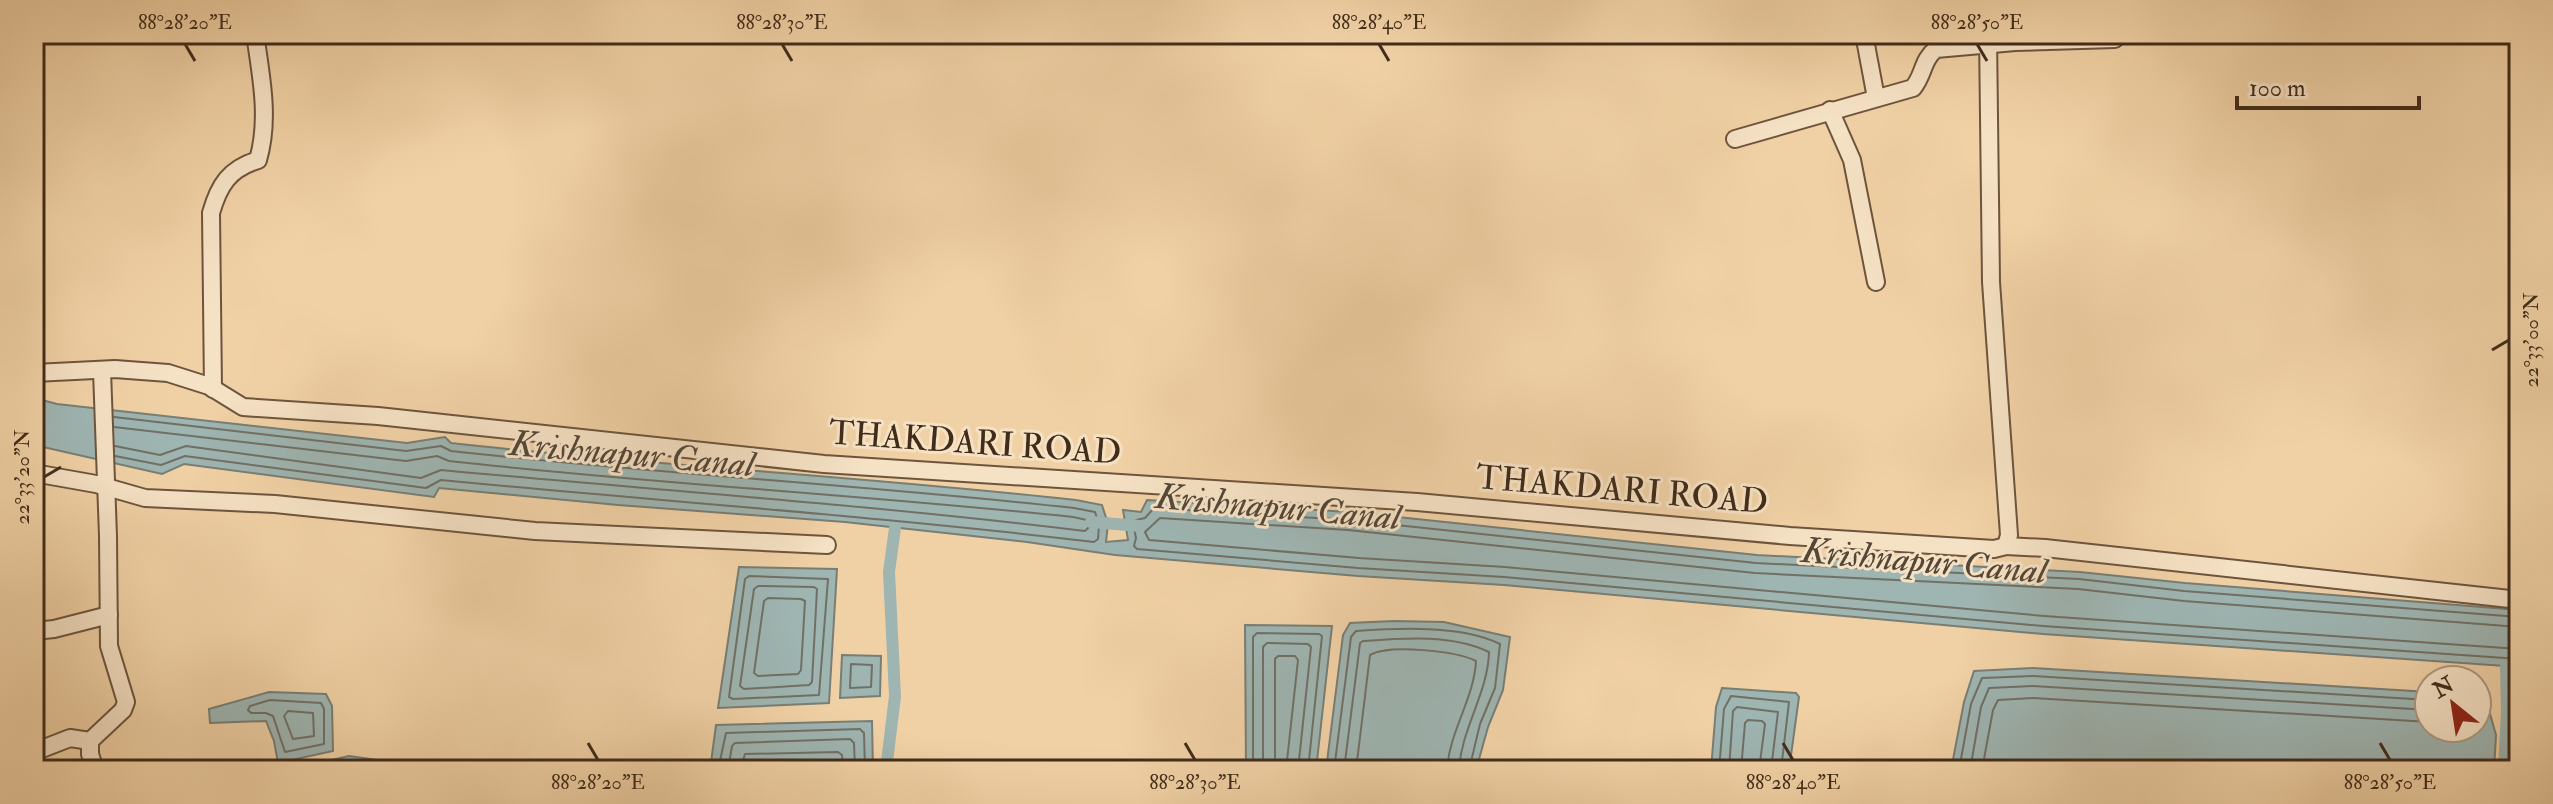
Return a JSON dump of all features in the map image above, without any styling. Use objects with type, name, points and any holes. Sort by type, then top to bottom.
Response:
[{"type":"street","points":[[213,389],[211,213],[217,191],[230,174],[258,160],[264,138],[263,94],[255,34]]},
{"type":"street","points":[[1864,34],[1876,98]]},
{"type":"street","points":[[1987,39],[1991,282],[2009,535],[2006,546]]},
{"type":"street","points":[[1735,139],[1913,88],[1920,80],[1927,56],[1936,49],[1987,39],[2115,39]]},
{"type":"street","points":[[1830,110],[1855,170],[1876,282]]},
{"type":"street","points":[[95,770],[90,741],[123,710],[126,702],[109,646],[102,371]]},
{"type":"street","name":"THAKDARI ROAD","points":[[34,373],[168,373],[213,389],[243,407],[378,416],[824,464],[1417,502],[1969,549],[2006,546],[2045,548],[2518,600]]},
{"type":"street","points":[[34,473],[105,479],[145,498],[275,504],[535,531],[827,545]]},
{"type":"street","points":[[2518,600],[2519,542]]},
{"type":"street","points":[[34,631],[109,615]]},
{"type":"street","points":[[34,752],[70,738],[90,741]]},
{"type":"water","points":[[34,398],[57,404],[407,443],[445,437],[451,443],[529,451],[1076,500],[1102,505],[1108,524],[1106,542],[1128,540],[1123,510],[1141,512],[1147,500],[1350,512],[1757,555],[2080,572],[2519,610],[2519,667],[2043,634],[1504,585],[1358,576],[1115,555],[845,522],[439,488],[434,497],[184,464],[162,474],[34,445]]},
{"type":"water","points":[[739,567],[837,569],[829,703],[718,708]]},
{"type":"water","points":[[1444,622],[1510,637],[1503,690],[1476,770],[1326,770],[1343,635],[1350,623]]},
{"type":"water","points":[[1245,625],[1332,626],[1316,770],[1246,770]]},
{"type":"water","points":[[842,655],[881,656],[880,696],[840,698]]},
{"type":"water","points":[[2033,668],[2413,691],[2413,744],[2493,744],[2493,724],[2496,735],[2494,770],[1951,770],[1964,702],[1974,671]]},
{"type":"water","points":[[1722,688],[1796,693],[1799,697],[1789,770],[1711,770],[1716,707]]},
{"type":"water","points":[[269,692],[326,694],[332,706],[333,751],[278,763],[266,721],[210,723],[209,709]]},
{"type":"water","points":[[872,721],[873,770],[710,770],[716,725]]},
{"type":"water","points":[[349,756],[407,764],[407,770],[309,770],[309,765]]},
{"type":"water","points":[[425,763],[503,765],[503,770],[412,770]]},
{"type":"waterway","name":"Krishnapur Canal","points":[[1091,522],[1140,526]]},
{"type":"waterway","points":[[886,770],[895,696],[889,572],[895,528]]},
{"type":"waterway","points":[[2504,770],[2506,666]]}]
